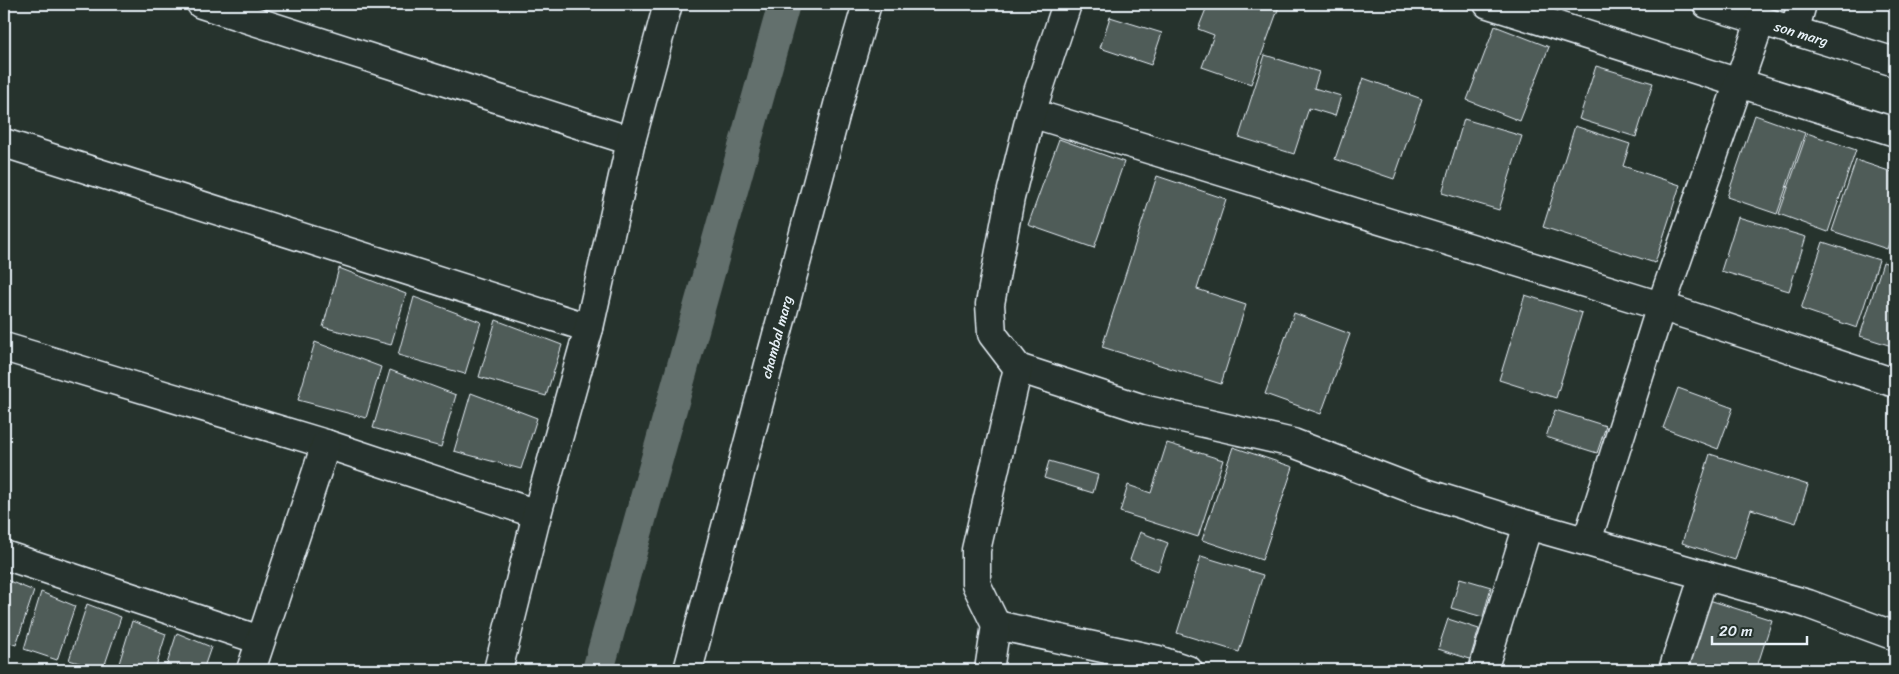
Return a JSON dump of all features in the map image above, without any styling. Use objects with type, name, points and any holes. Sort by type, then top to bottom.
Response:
[{"type":"street","points":[[201,4],[630,142]]},
{"type":"street","points":[[498,670],[537,514],[589,328],[630,142],[668,4]]},
{"type":"street","name":"chambal marg","points":[[688,670],[843,86],[867,4]]},
{"type":"street","points":[[1067,4],[1031,113],[1010,198],[990,304],[992,334],[1018,368],[1147,410],[1293,443],[1413,490],[1528,525],[1808,604],[1895,636]]},
{"type":"street","points":[[1488,4],[1738,81],[1895,132]]},
{"type":"street","name":"son marg","points":[[1707,4],[1760,22],[1895,62]]},
{"type":"street","points":[[1794,32],[1802,4]]},
{"type":"street","points":[[1587,541],[1661,306],[1760,22]]},
{"type":"street","points":[[1031,113],[1661,306],[1895,383]]},
{"type":"street","points":[[4,143],[589,328]]},
{"type":"street","points":[[4,347],[326,444],[537,514]]},
{"type":"street","points":[[989,670],[996,624],[976,584],[976,550],[1018,368]]},
{"type":"street","points":[[251,670],[326,444]]},
{"type":"street","points":[[1483,670],[1528,525]]},
{"type":"street","points":[[4,555],[260,640]]},
{"type":"street","points":[[1673,670],[1704,575]]},
{"type":"street","points":[[996,624],[1158,660],[1188,670]]},
{"type":"building","points":[[1208,4],[1280,4],[1251,84],[1202,67],[1214,35],[1198,29]]},
{"type":"building","points":[[1110,17],[1162,33],[1151,65],[1100,48]]},
{"type":"building","points":[[1495,26],[1549,47],[1520,121],[1467,100]]},
{"type":"building","points":[[1265,55],[1319,72],[1314,88],[1341,96],[1335,116],[1309,108],[1294,154],[1239,137]]},
{"type":"building","points":[[1596,66],[1653,83],[1636,137],[1579,119]]},
{"type":"building","points":[[1363,78],[1422,99],[1394,179],[1335,159]]},
{"type":"building","points":[[1755,115],[1805,133],[1777,214],[1727,197]]},
{"type":"building","points":[[1464,119],[1522,136],[1499,210],[1442,193]]},
{"type":"building","points":[[1575,126],[1630,144],[1623,166],[1680,185],[1655,263],[1543,227]]},
{"type":"building","points":[[1807,133],[1856,150],[1828,232],[1779,214]]},
{"type":"building","points":[[1059,139],[1124,162],[1094,248],[1028,225]]},
{"type":"building","points":[[1856,160],[1895,173],[1895,226],[1887,249],[1832,231]]},
{"type":"building","points":[[1157,176],[1226,199],[1197,289],[1246,305],[1221,384],[1102,347]]},
{"type":"building","points":[[1738,217],[1806,237],[1789,291],[1721,271]]},
{"type":"building","points":[[1823,242],[1879,260],[1857,328],[1801,309]]},
{"type":"building","points":[[1883,262],[1895,266],[1895,347],[1860,336]]},
{"type":"building","points":[[339,268],[406,294],[391,345],[323,327]]},
{"type":"building","points":[[1525,295],[1582,313],[1556,398],[1499,380]]},
{"type":"building","points":[[414,297],[481,322],[465,374],[398,355]]},
{"type":"building","points":[[1294,313],[1350,334],[1321,414],[1265,394]]},
{"type":"building","points":[[496,320],[562,345],[546,396],[479,377]]},
{"type":"building","points":[[315,342],[381,367],[366,418],[298,400]]},
{"type":"building","points":[[390,370],[456,395],[441,447],[373,428]]},
{"type":"building","points":[[1678,388],[1733,408],[1718,449],[1663,428]]},
{"type":"building","points":[[471,393],[537,418],[521,469],[454,451]]},
{"type":"building","points":[[1555,410],[1606,426],[1597,453],[1546,437]]},
{"type":"building","points":[[1167,443],[1223,460],[1198,537],[1120,512],[1128,485],[1151,493]]},
{"type":"building","points":[[1233,447],[1293,467],[1262,560],[1202,540]]},
{"type":"building","points":[[1710,454],[1808,485],[1796,523],[1751,509],[1735,560],[1682,543]]},
{"type":"building","points":[[1049,461],[1098,475],[1093,493],[1044,478]]},
{"type":"building","points":[[1140,532],[1168,543],[1158,571],[1130,560]]},
{"type":"building","points":[[1201,556],[1263,575],[1239,652],[1177,633]]},
{"type":"building","points":[[1460,578],[1491,587],[1483,617],[1451,608]]},
{"type":"building","points":[[4,579],[34,591],[16,645],[4,641]]},
{"type":"building","points":[[41,592],[75,606],[57,660],[24,649]]},
{"type":"building","points":[[1706,599],[1772,620],[1756,670],[1682,670]]},
{"type":"building","points":[[87,604],[121,617],[103,670],[69,660]]},
{"type":"building","points":[[1448,619],[1479,629],[1470,659],[1438,649]]},
{"type":"building","points":[[132,621],[166,634],[155,670],[117,670]]},
{"type":"building","points":[[177,633],[211,647],[203,670],[165,670]]},
{"type":"waterway","points":[[598,670],[784,4]]}]
